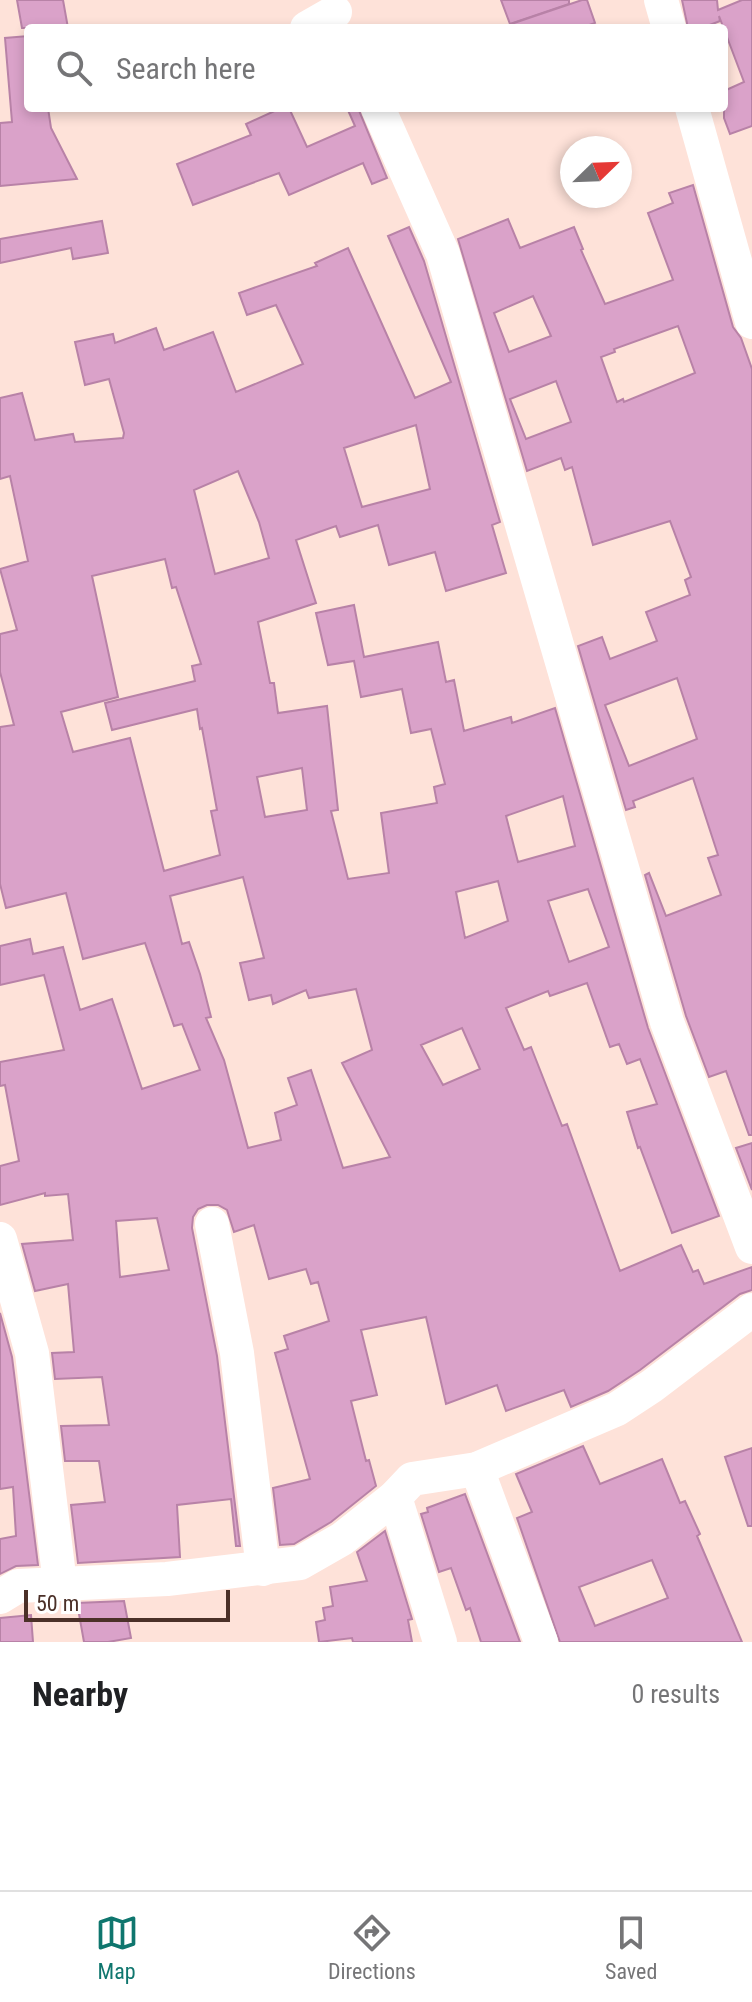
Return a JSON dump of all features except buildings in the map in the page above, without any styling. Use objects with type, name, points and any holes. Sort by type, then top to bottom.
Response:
[{"type":"street","points":[[661,0],[668,24]]},
{"type":"street","points":[[380,112],[443,254],[667,1022],[752,1247]]},
{"type":"street","points":[[693,112],[752,322]]},
{"type":"street","points":[[212,1224],[237,1353],[263,1569]]},
{"type":"street","points":[[0,1239],[32,1353],[60,1584]]},
{"type":"street","points":[[0,1597],[18,1586],[167,1579],[300,1563],[342,1539],[395,1497],[412,1479],[477,1469],[617,1409],[749,1322]]},
{"type":"street","points":[[477,1469],[541,1642]]},
{"type":"street","points":[[395,1497],[440,1642]]}]
